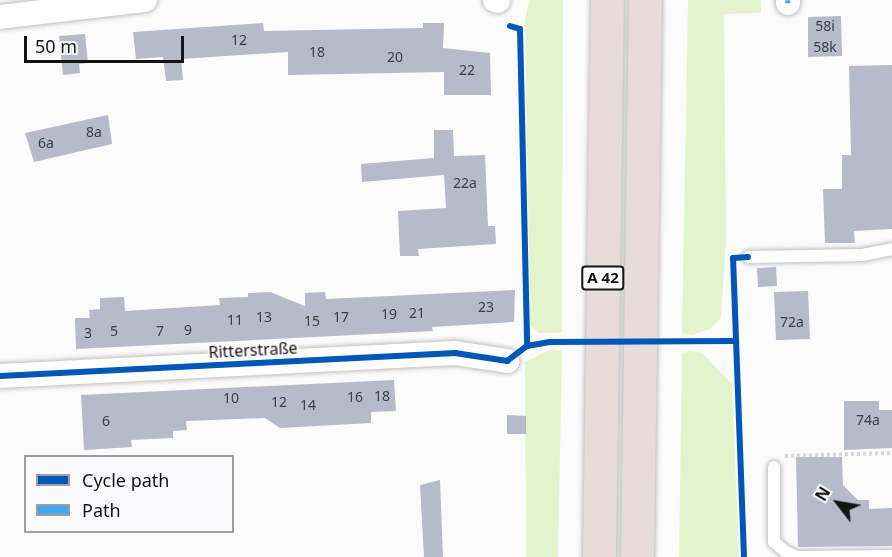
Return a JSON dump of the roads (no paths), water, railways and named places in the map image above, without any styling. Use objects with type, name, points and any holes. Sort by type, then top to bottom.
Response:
[{"type":"highway","name":"A 42","points":[[599,557],[607,0]]},
{"type":"highway","name":"A 42","points":[[637,557],[645,0]]},
{"type":"highway","points":[[644,60],[658,0]]},
{"type":"street","points":[[0,17],[145,0]]},
{"type":"street","name":"Ritterstraße","points":[[0,376],[445,353],[507,361]]},
{"type":"lane","points":[[748,257],[862,255],[892,249]]},
{"type":"lane","points":[[774,467],[774,542],[786,552],[797,557],[892,556]]}]
